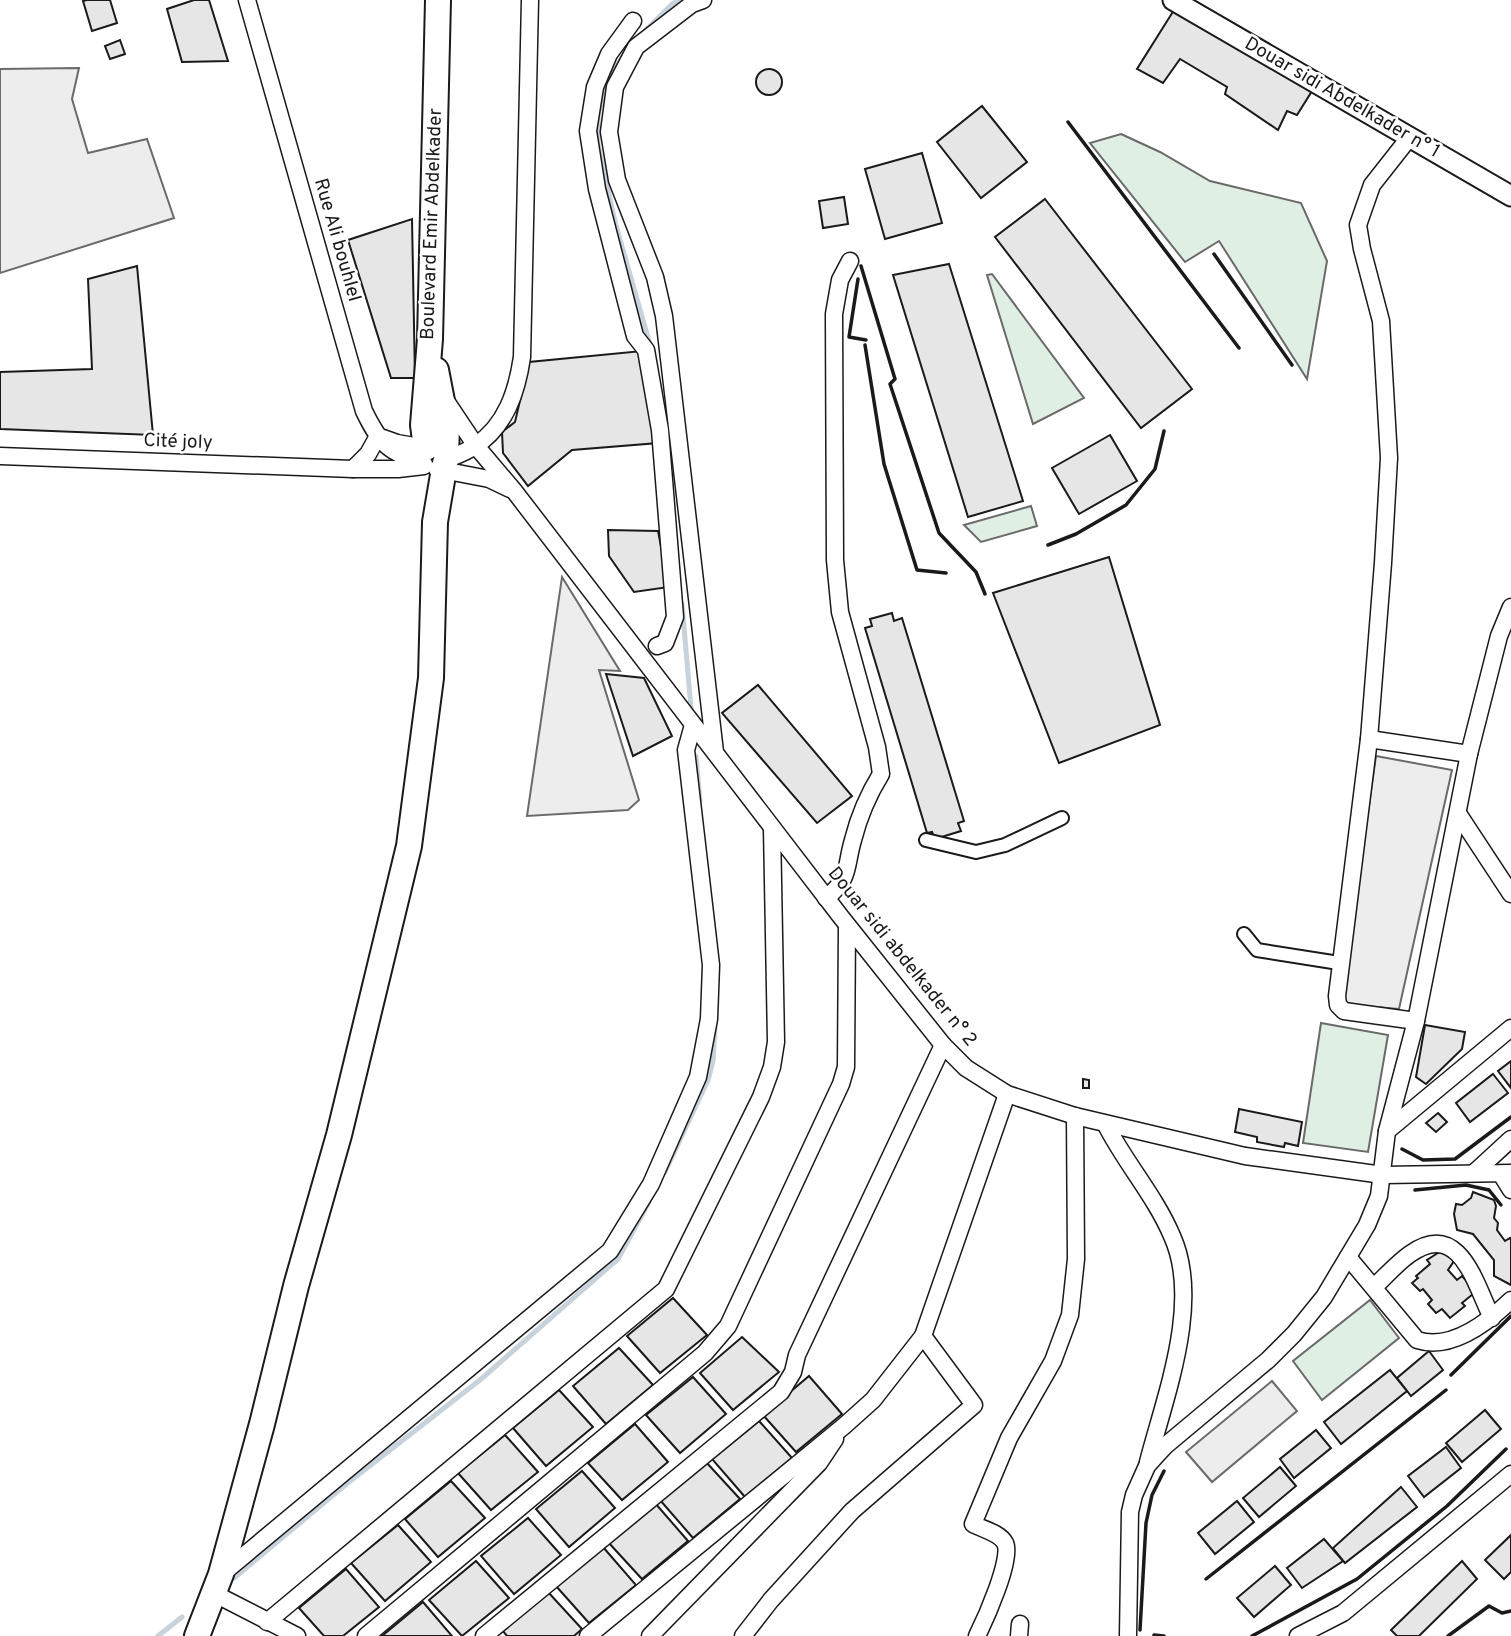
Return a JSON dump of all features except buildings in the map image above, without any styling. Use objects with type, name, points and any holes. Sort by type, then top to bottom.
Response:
[{"type":"main road","name":"Boulevard Emir Abdelkader","points":[[436,458],[423,425],[430,339],[438,0]]},
{"type":"main road","points":[[197,1636],[217,1584],[262,1424],[296,1286],[339,1135],[409,846],[430,678],[436,458],[447,427],[430,339]]},
{"type":"street","name":"Rue Ali bouhlel","points":[[247,0],[359,398],[378,436]]},
{"type":"street","points":[[436,458],[476,446],[493,430],[511,403],[518,385],[522,357],[530,0]]},
{"type":"street","points":[[703,0],[692,4],[636,47],[615,87],[609,132],[617,180],[655,277],[664,316],[715,752]]},
{"type":"street","name":"Douar sidi Abdelkader n° 1","points":[[1173,0],[1511,196]]},
{"type":"street","points":[[633,21],[609,54],[595,87],[588,131],[597,189],[635,336],[646,350],[660,430],[675,617],[665,643],[657,646]]},
{"type":"street","points":[[1409,138],[1372,185],[1358,225],[1381,321],[1389,458],[1369,739],[1337,996],[1338,1005],[1343,1011],[1416,1021]]},
{"type":"street","points":[[827,898],[840,887],[848,869],[852,842],[867,796],[881,774],[877,747],[839,612],[835,560],[834,314],[840,280],[850,261]]},
{"type":"street","name":"Douar sidi abdelkader n° 2","points":[[440,392],[476,446],[516,492],[847,925],[943,1045],[967,1069],[1007,1094],[1075,1116],[1245,1156],[1383,1175],[1506,1174]]},
{"type":"street","name":"Douar sidi abdelkader n° 2","points":[[378,436],[516,492]]},
{"type":"street","points":[[354,469],[368,454],[378,436]]},
{"type":"street","name":"Cité joly","points":[[0,456],[354,469],[398,469],[436,458]]},
{"type":"street","points":[[1147,1466],[1165,1446],[1268,1360],[1294,1334],[1324,1297],[1367,1225],[1379,1196],[1387,1131],[1416,1021],[1469,754],[1499,636],[1511,607]]},
{"type":"street","points":[[297,1636],[267,1622],[217,1584],[610,1251],[650,1184],[698,1077],[709,1018],[712,965],[686,750],[692,725]]},
{"type":"street","points":[[1369,739],[1469,754]]},
{"type":"street","points":[[1459,815],[1511,894]]},
{"type":"street","points":[[926,840],[976,852],[1005,845],[1062,818]]},
{"type":"street","points":[[267,1622],[666,1289],[761,1097],[772,1067],[776,1042],[772,828]]},
{"type":"street","points":[[366,1636],[705,1353],[728,1326],[841,1084],[846,1067],[847,925]]},
{"type":"street","points":[[1244,934],[1257,950],[1339,963]]},
{"type":"street","points":[[1387,1131],[1511,1028]]},
{"type":"street","points":[[484,1636],[781,1392],[793,1372],[797,1354],[943,1045]]},
{"type":"street","points":[[588,1636],[844,1426],[873,1400],[923,1336],[1007,1094]]},
{"type":"street","points":[[977,1636],[986,1620],[1007,1556],[1007,1545],[1000,1537],[973,1524],[1009,1438],[1053,1361],[1070,1315],[1076,1259],[1075,1116]]},
{"type":"street","points":[[1106,1125],[1122,1156],[1153,1198],[1174,1238],[1183,1276],[1181,1330],[1147,1466],[1134,1495],[1130,1512],[1128,1636]]},
{"type":"street","points":[[1474,1173],[1511,1139]]},
{"type":"street","points":[[1506,1174],[1511,1190]]},
{"type":"street","points":[[1374,1287],[1410,1253],[1425,1246],[1444,1244],[1454,1248],[1465,1262],[1492,1318]]},
{"type":"street","points":[[1348,1257],[1417,1340],[1428,1344],[1447,1343],[1492,1318],[1511,1300]]},
{"type":"street","points":[[743,1636],[771,1600],[852,1511],[974,1405],[923,1336]]},
{"type":"street","points":[[649,1636],[819,1463],[844,1426]]},
{"type":"street","points":[[1298,1636],[1343,1612],[1511,1474]]},
{"type":"green space","points":[[1121,134],[1160,152],[1210,181],[1301,203],[1327,261],[1307,379],[1219,241],[1185,262],[1090,143]]},
{"type":"green space","points":[[992,274],[1084,398],[1033,424],[987,275]]},
{"type":"green space","points":[[1031,506],[1037,526],[981,542],[964,525]]},
{"type":"green space","points":[[1321,1023],[1388,1035],[1368,1152],[1303,1143]]},
{"type":"green space","points":[[1370,1300],[1399,1338],[1322,1400],[1293,1361]]},
{"type":"shaded area","points":[[79,68],[72,99],[88,153],[147,139],[174,218],[0,273],[0,69]]},
{"type":"shaded area","points":[[562,577],[620,671],[599,670],[639,800],[628,810],[527,816]]},
{"type":"shaded area","points":[[1376,756],[1452,770],[1399,1009],[1341,1004]]},
{"type":"shaded area","points":[[1272,1381],[1297,1411],[1212,1482],[1186,1452]]},
{"type":"waterway","points":[[643,33],[672,4],[680,0]]},
{"type":"waterway","points":[[631,44],[608,79],[598,115],[598,144],[615,222],[651,348]]},
{"type":"waterway","points":[[682,604],[691,708]]},
{"type":"waterway","points":[[696,756],[700,801]]},
{"type":"waterway","points":[[665,1172],[708,1080],[713,1061],[715,1027]]},
{"type":"waterway","points":[[234,1578],[349,1482],[480,1380],[618,1259],[649,1202]]},
{"type":"waterway","points":[[158,1636],[182,1617]]},
{"type":"wall","points":[[1068,122],[1239,348]]},
{"type":"wall","points":[[1214,254],[1292,365]]},
{"type":"wall","points":[[861,266],[895,379],[890,384],[939,533],[976,572],[985,594]]},
{"type":"wall","points":[[858,279],[849,337],[866,340]]},
{"type":"wall","points":[[865,345],[884,464],[917,570],[946,573]]},
{"type":"wall","points":[[1048,545],[1076,534],[1126,505],[1155,469],[1164,431]]},
{"type":"wall","points":[[1402,1149],[1423,1160],[1455,1159],[1511,1117]]},
{"type":"wall","points":[[1415,1190],[1466,1185],[1489,1190],[1501,1205]]},
{"type":"wall","points":[[1451,1375],[1511,1316]]},
{"type":"wall","points":[[1206,1579],[1446,1390]]},
{"type":"wall","points":[[1252,1636],[1357,1579],[1447,1506],[1506,1449]]},
{"type":"wall","points":[[1140,1630],[1146,1523],[1152,1495],[1164,1471]]},
{"type":"wall","points":[[1448,1636],[1489,1606],[1502,1613],[1511,1611]]},
{"type":"wall","points":[[1154,1635],[1164,1636]]}]
